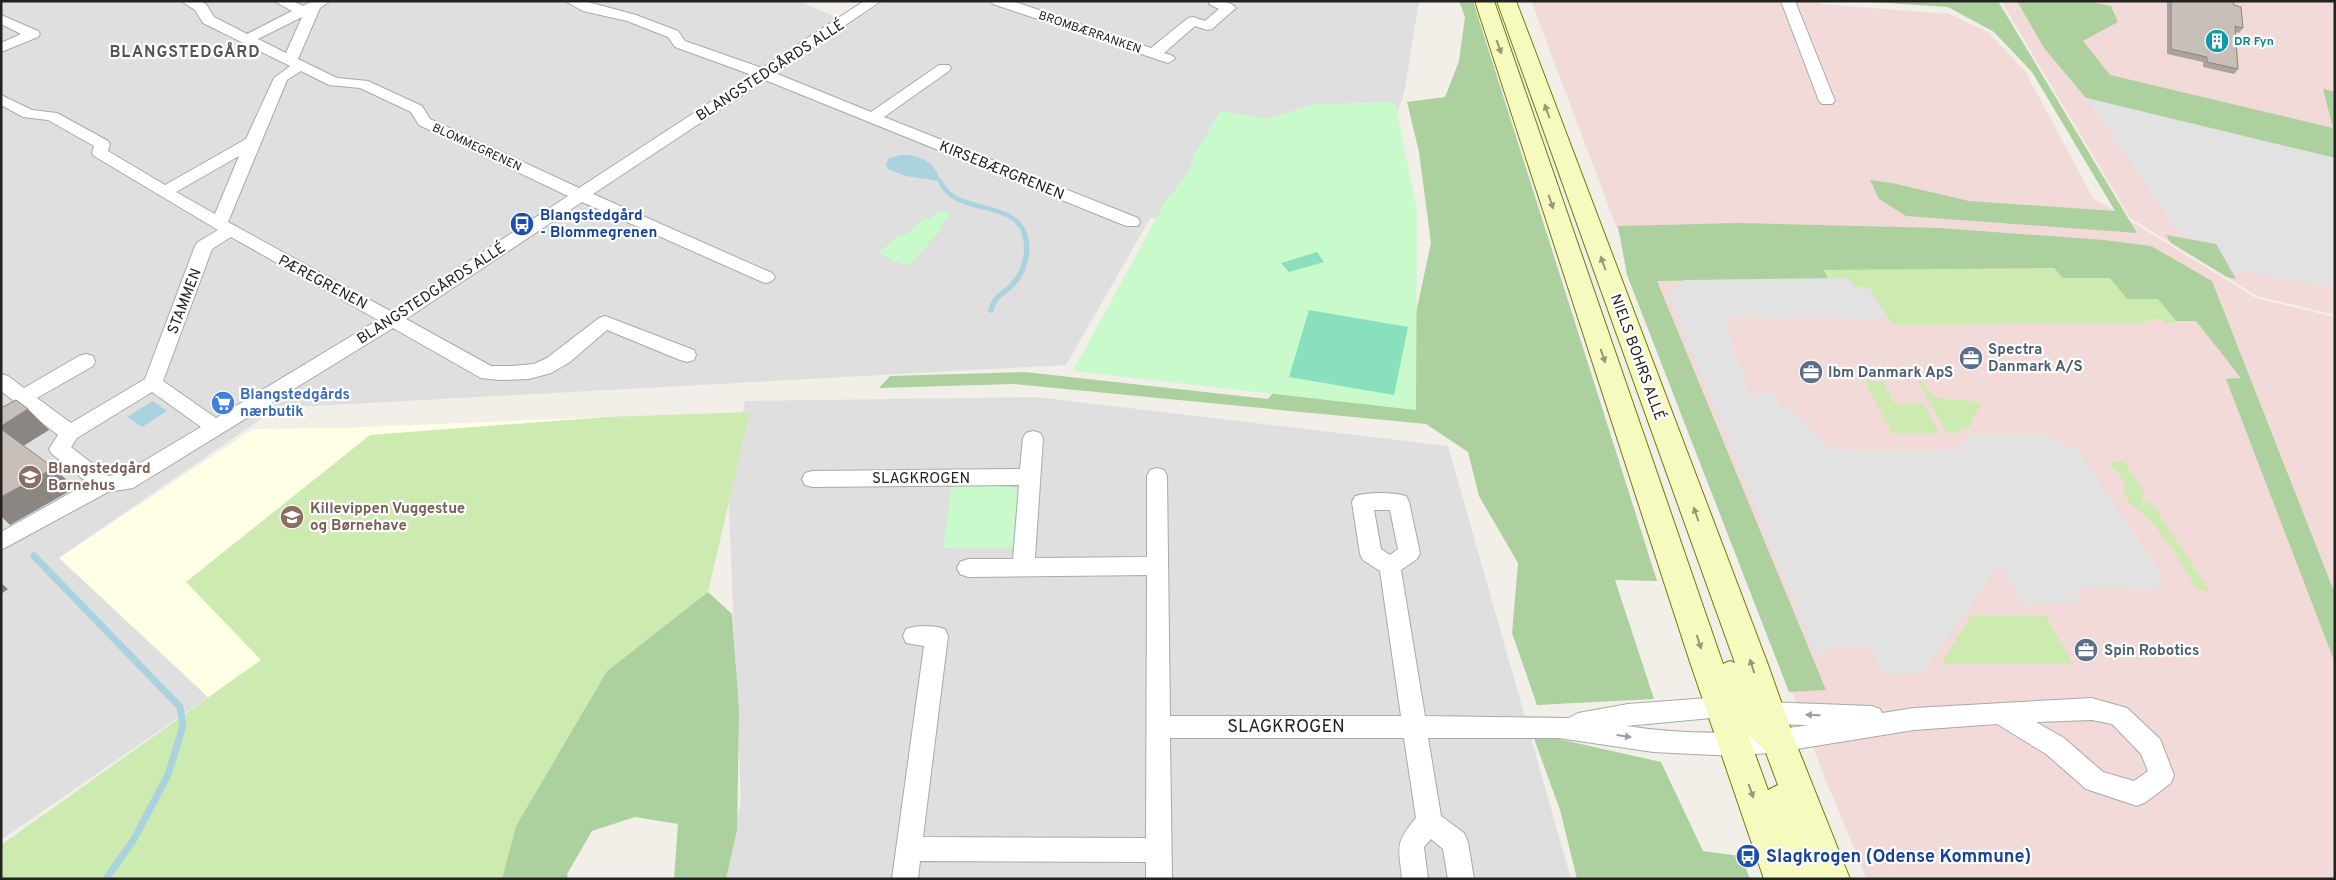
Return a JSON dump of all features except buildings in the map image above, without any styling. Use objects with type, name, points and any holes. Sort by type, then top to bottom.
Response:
[{"type":"street","name":"BLOMMEGRENEN","points":[[188,1],[208,4],[208,20],[334,82],[363,84],[417,109],[424,122],[580,195],[766,277]]},
{"type":"street","points":[[282,1],[313,6]]},
{"type":"street","name":"KIRSEBÆRGRENEN","points":[[572,1],[588,8],[624,15],[673,34],[680,44],[873,118],[1132,222]]},
{"type":"street","name":"BLANGSTEDGÅRDS ALLÉ","points":[[1,542],[104,484],[126,482],[392,320],[874,1]]},
{"type":"street","name":"BROMBÆRRANKEN","points":[[998,1],[1168,59]]},
{"type":"street","name":"NIELS BOHRS ALLÉ","points":[[1484,1],[1651,498],[1697,586],[1751,726],[1832,879]]},
{"type":"street","name":"NIELS BOHRS ALLÉ","points":[[1506,1],[1748,653],[1751,726],[1782,879]]},
{"type":"street","points":[[1788,1],[1828,101]]},
{"type":"street","name":"BROMBÆRRANKEN","points":[[1153,54],[1193,21],[1207,26],[1229,8],[1216,4]]},
{"type":"street","points":[[247,39],[313,6]]},
{"type":"street","points":[[224,227],[253,142],[282,78],[295,63],[313,6]]},
{"type":"street","points":[[1,18],[33,34],[1,48]]},
{"type":"street","points":[[873,118],[944,68]]},
{"type":"street","name":"PÆREGRENEN","points":[[1,99],[28,114],[52,116],[87,135],[102,144],[100,152],[164,192],[488,373],[510,374],[537,370],[558,360],[605,322],[687,355]]},
{"type":"street","points":[[164,192],[253,142]]},
{"type":"street","name":"STAMMEN","points":[[153,382],[204,246],[224,227]]},
{"type":"street","points":[[24,397],[86,360]]},
{"type":"street","points":[[1,381],[70,433]]},
{"type":"street","points":[[104,484],[60,449],[70,433],[153,382],[217,428]]},
{"type":"street","points":[[1023,568],[1033,438]]},
{"type":"street","points":[[1158,476],[1159,879]]},
{"type":"street","name":"SLAGKROGEN","points":[[812,479],[1030,477]]},
{"type":"street","points":[[968,568],[1158,566]]},
{"type":"street","points":[[1390,566],[1429,822],[1455,842],[1461,879]]},
{"type":"street","points":[[906,879],[937,636],[914,636]]},
{"type":"street","points":[[1810,879],[1751,726],[1914,719],[2000,713],[2092,709],[2119,715],[2151,746],[2162,775],[2137,794],[2095,780],[2055,746],[2000,713]]},
{"type":"street","name":"SLAGKROGEN","points":[[1558,727],[1638,714],[1751,726]]},
{"type":"street","name":"SLAGKROGEN","points":[[1158,727],[1558,727],[1653,740],[1751,726]]},
{"type":"street","points":[[1415,879],[1411,843],[1429,822]]},
{"type":"street","points":[[909,849],[1159,850]]},
{"type":"shaded area","points":[[1,1],[799,1],[849,23],[885,1],[1419,1],[1405,89],[1396,117],[1277,282],[1151,217],[1066,365],[277,408],[60,557],[208,697],[1,840]]},
{"type":"shaded area","points":[[1531,1],[1819,1],[1820,4],[1949,14],[1988,32],[2025,71],[2093,198],[2256,298],[2335,317],[2335,879],[1867,879],[1824,776]]},
{"type":"shaded area","points":[[2001,1],[2335,1],[2335,315],[2257,296],[2130,218]]},
{"type":"shaded area","points":[[2086,98],[2335,158],[2335,288],[2233,270],[2216,243],[2180,235]]},
{"type":"shaded area","points":[[1848,278],[1855,287],[1869,287],[1888,319],[1723,318],[1751,395],[1774,394],[1780,406],[1789,408],[1830,449],[1959,449],[1969,433],[2042,433],[2077,450],[2160,571],[2161,582],[2153,589],[2074,588],[2083,603],[2023,605],[2001,562],[1922,673],[1884,675],[1871,648],[1839,646],[1817,659],[1670,299],[1670,291],[1684,280]]},
{"type":"shaded area","points":[[1036,397],[1448,446],[1571,879],[721,879],[741,803],[728,484],[745,401]]},
{"type":"shaded area","name":"Killevippen Vuggestue og Børnehave","points":[[607,417],[208,697],[59,558],[253,429],[341,428]]},
{"type":"green space","points":[[1459,1],[1473,1],[1657,581],[1615,580],[1654,699],[1537,705],[1512,633],[1518,563],[1479,496],[1468,452],[1426,424],[1013,384],[879,388],[890,376],[1025,372],[1268,399],[1285,378],[1398,397],[1431,243],[1419,152],[1407,102],[1445,97],[1459,61],[1465,17]]},
{"type":"green space","points":[[1855,1],[1998,1],[2137,233],[1906,216],[1879,199],[1870,180],[1892,183],[1969,201],[2115,211],[2032,72],[1994,32],[1948,7]]},
{"type":"green space","points":[[2017,1],[2087,1],[2111,6],[2118,22],[2083,41],[2110,75],[2333,128],[2323,89],[2335,92],[2335,158],[2086,98],[2044,48]]},
{"type":"green space","points":[[1395,102],[1417,210],[1416,410],[1073,371],[1165,202],[1188,173],[1195,153],[1221,111],[1268,119],[1314,104]]},
{"type":"green space","points":[[940,210],[949,214],[949,217],[941,225],[940,232],[928,242],[929,246],[908,265],[878,253],[897,237],[906,234],[925,218],[929,220]]},
{"type":"green space","points":[[1739,223],[1940,228],[2104,240],[2151,246],[2212,281],[2335,594],[2335,663],[2226,379],[2241,378],[2196,321],[2176,321],[2158,299],[2127,299],[2110,278],[2063,278],[2054,268],[1824,270],[1828,279],[1657,281],[1826,690],[1789,692],[1627,275],[1618,226]]},
{"type":"green space","points":[[2166,235],[2216,244],[2236,279],[2227,277],[2171,243]]},
{"type":"green space","points":[[1317,252],[1324,262],[1289,272],[1281,263]]},
{"type":"green space","points":[[2055,268],[2063,278],[2110,278],[2127,299],[2158,299],[2177,323],[2165,323],[2161,319],[2145,320],[2148,323],[1893,325],[1869,287],[1855,287],[1848,278],[1828,279],[1823,270]]},
{"type":"green space","points":[[1309,310],[1408,327],[1394,395],[1289,377]]},
{"type":"green space","points":[[1865,381],[1883,381],[1894,403],[1923,404],[1939,433],[1892,433]]},
{"type":"green space","points":[[1918,381],[1922,381],[1935,397],[1982,404],[1971,425],[1961,429],[1958,433],[1947,433]]},
{"type":"green space","points":[[750,412],[708,592],[607,671],[516,826],[502,879],[1,879],[1,845],[261,660],[186,582],[370,435],[607,417]]},
{"type":"green space","points":[[2124,461],[2145,494],[2142,496],[2142,500],[2154,506],[2210,592],[2195,588],[2180,560],[2165,539],[2150,521],[2127,499],[2123,490],[2126,485],[2108,462]]},
{"type":"green space","points":[[952,485],[1010,485],[1021,494],[1017,547],[943,548]]},
{"type":"green space","points":[[708,592],[732,614],[739,710],[737,830],[726,879],[674,879],[678,824],[635,817],[592,831],[567,874],[568,879],[502,879],[516,826],[607,671]]},
{"type":"green space","points":[[1971,616],[2046,616],[2073,664],[1941,664]]},
{"type":"green space","points":[[1532,733],[1661,762],[1703,851],[1741,856],[1750,879],[1577,879],[1560,810]]},
{"type":"water","points":[[901,155],[915,156],[926,161],[935,169],[940,181],[905,176],[888,169],[886,165],[889,158]]},
{"type":"water","points":[[153,401],[167,411],[142,427],[127,417]]},
{"type":"waterway","points":[[940,181],[947,192],[958,199],[1008,215],[1018,223],[1025,234]]},
{"type":"waterway","points":[[991,310],[996,299],[1019,276],[1025,262],[1027,247],[1024,233]]},
{"type":"waterway","points":[[34,556],[180,707],[183,726],[168,775],[134,839],[106,879]]},
{"type":"place","name":"DR Fyn","points":[[2217,41]]},
{"type":"place","name":"Blangstedgård - Blommegrenen","points":[[522,224]]},
{"type":"place","name":"Spectra Danmark A/S","points":[[1971,358]]},
{"type":"place","name":"Ibm Danmark ApS","points":[[1811,372]]},
{"type":"place","name":"Blangstedgårds nærbutik","points":[[223,403]]},
{"type":"place","name":"Blangstedgård Børnehus","points":[[30,477]]},
{"type":"place","name":"Killevippen Vuggestue og Børnehave","points":[[292,517]]},
{"type":"place","name":"Spin Robotics","points":[[2086,650]]},
{"type":"place","name":"Slagkrogen (Odense Kommune)","points":[[1748,856]]},
{"type":"district","name":"BLANGSTEDGÅRD","points":[[185,51]]}]
